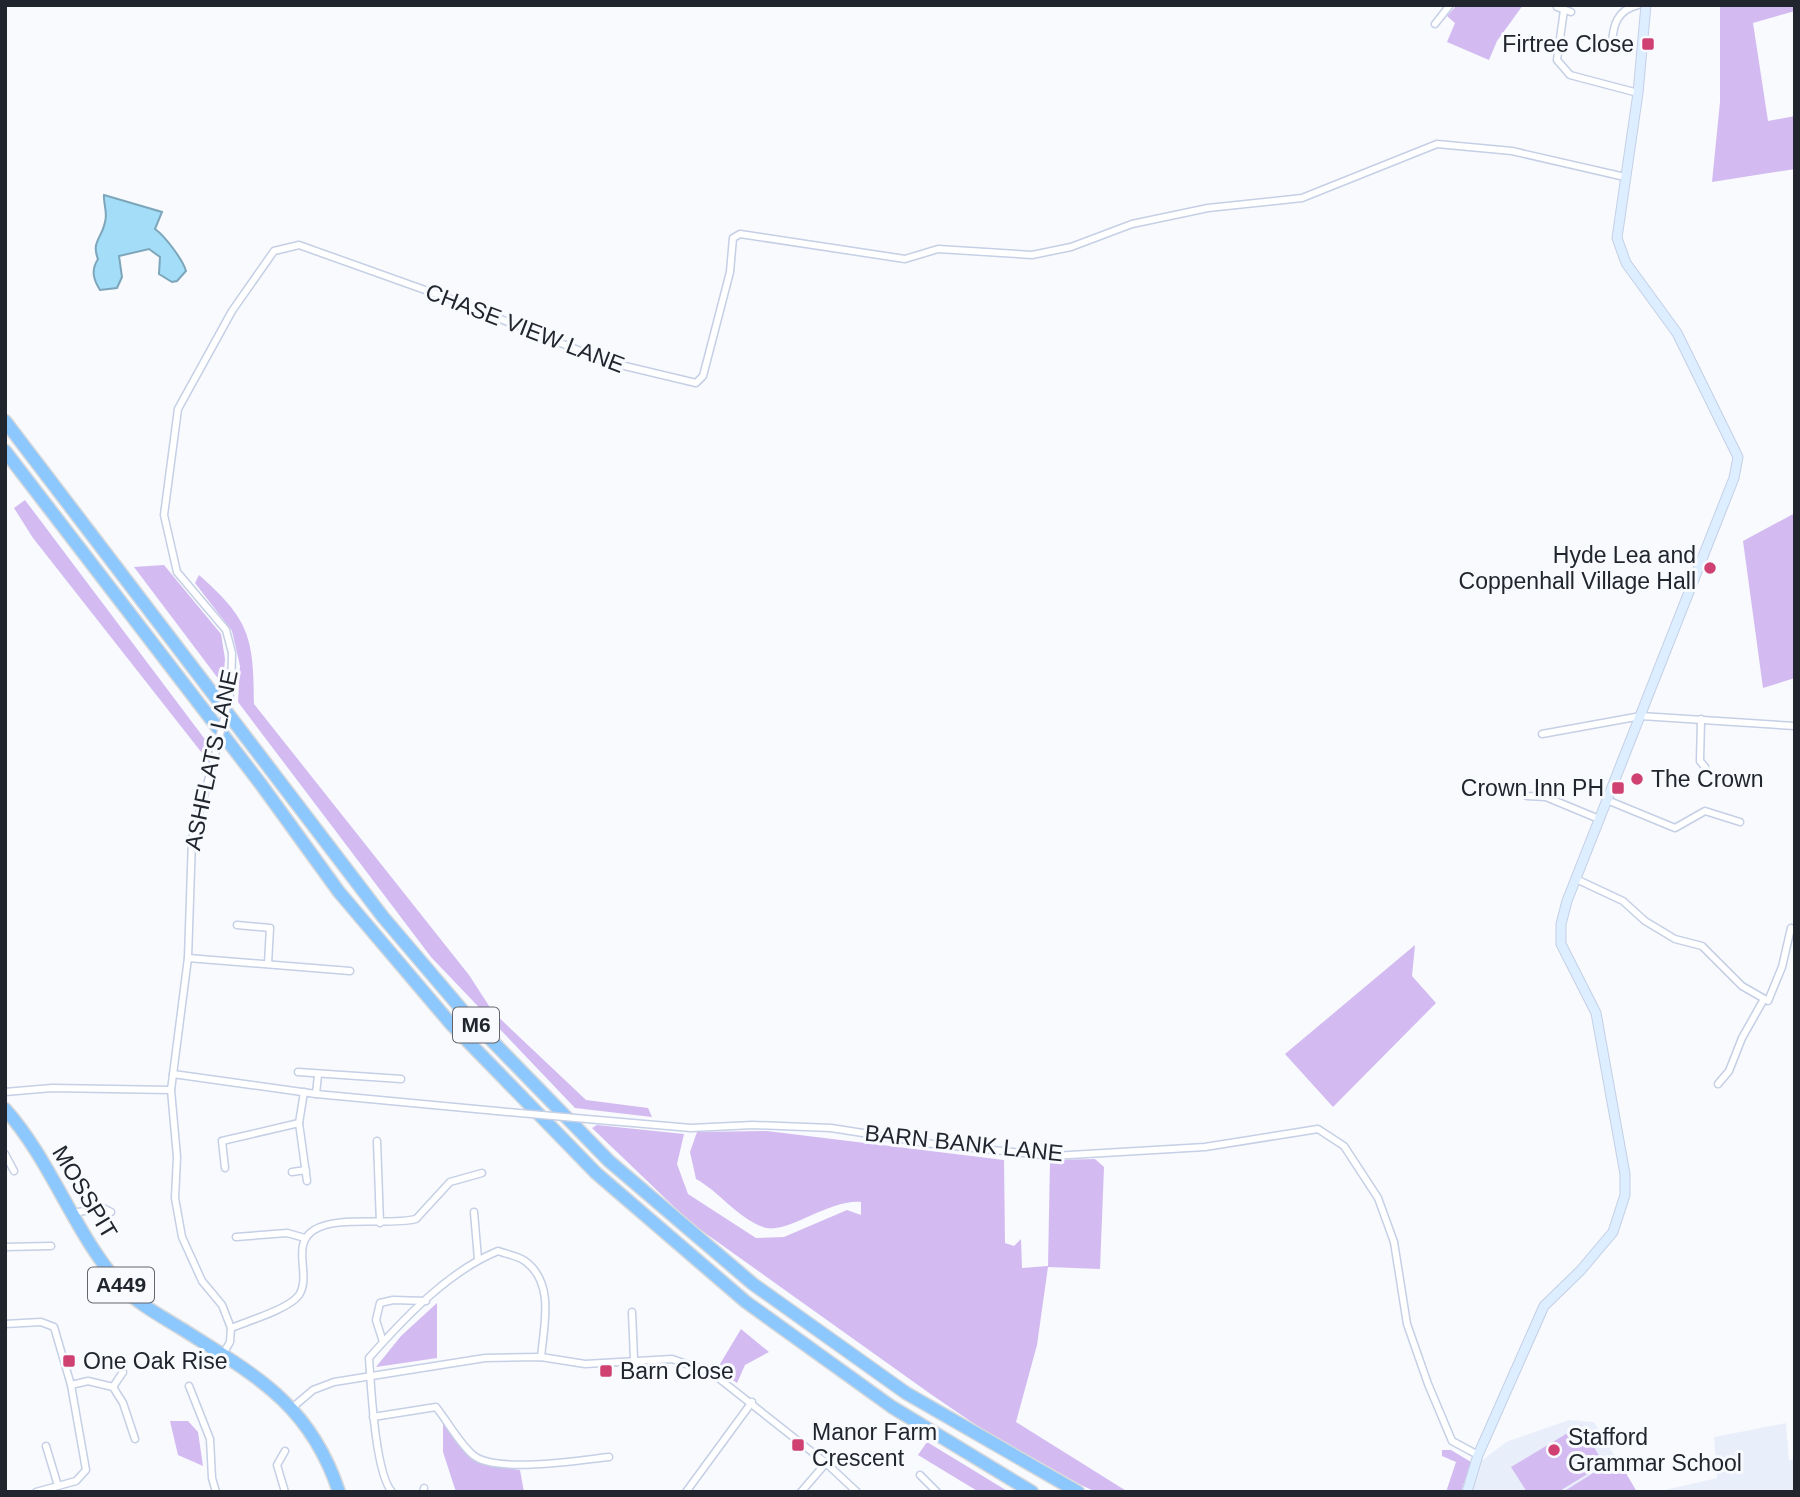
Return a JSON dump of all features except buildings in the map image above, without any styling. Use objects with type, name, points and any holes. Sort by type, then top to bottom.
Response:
[{"type":"highway","name":"M6","points":[[5,421],[383,917],[463,1012],[609,1161],[753,1284],[884,1377],[1078,1492]]},
{"type":"highway","name":"M6","points":[[5,451],[260,783],[339,892],[451,1024],[597,1174],[746,1302],[892,1407],[1032,1492]]},
{"type":"highway","name":"MOSSPIT","points":[[5,1108],[34,1146],[72,1213],[122,1287],[144,1306],[262,1379],[293,1407],[320,1448],[339,1492]]},
{"type":"street","points":[[1435,24],[1450,5]]},
{"type":"street","points":[[1612,44],[1614,23],[1628,8],[1637,5]]},
{"type":"street","points":[[1468,1492],[1478,1455],[1544,1306],[1581,1270],[1613,1232],[1625,1195],[1625,1174],[1596,1013],[1561,944],[1561,924],[1599,819],[1734,478],[1738,457],[1677,333],[1620,253],[1617,238],[1638,93],[1646,5]]},
{"type":"street","points":[[1564,10],[1557,60],[1570,75],[1638,93]]},
{"type":"street","name":"CHASE VIEW LANE","points":[[299,245],[453,300],[608,362],[696,383],[703,376],[730,272],[733,238],[740,234],[905,259],[938,249],[1032,255],[1071,247],[1132,225],[1195,211],[1302,198],[1437,144],[1512,150],[1625,177]]},
{"type":"street","name":"ASHFLATS LANE","points":[[231,1328],[222,1306],[202,1281],[182,1237],[175,1198],[177,1157],[171,1090],[188,958],[192,839],[231,690],[232,653],[226,630],[177,572],[164,516],[178,409],[232,311],[274,251],[299,245]]},
{"type":"street","points":[[1542,734],[1641,716],[1795,726]]},
{"type":"street","points":[[1701,719],[1700,761],[1705,767]]},
{"type":"street","points":[[1527,796],[1546,797],[1599,819]]},
{"type":"street","points":[[1607,800],[1675,828],[1705,811],[1740,822]]},
{"type":"street","points":[[1576,879],[1623,901],[1645,921],[1675,939],[1702,946],[1742,986],[1766,1000]]},
{"type":"street","points":[[237,925],[270,928],[268,964]]},
{"type":"street","points":[[1718,1084],[1729,1071],[1742,1038],[1766,1000],[1782,967],[1791,928]]},
{"type":"street","points":[[188,958],[350,971]]},
{"type":"street","points":[[298,1072],[401,1079]]},
{"type":"street","name":"BARN BANK LANE","points":[[173,1074],[316,1094],[691,1128],[753,1125],[831,1128],[933,1143],[1053,1156],[1205,1147],[1318,1129],[1344,1146],[1378,1198],[1394,1242],[1407,1324],[1429,1384],[1452,1441],[1478,1455]]},
{"type":"street","points":[[316,1094],[318,1075]]},
{"type":"street","points":[[5,1092],[52,1088],[171,1090]]},
{"type":"street","points":[[304,1092],[299,1123],[307,1181]]},
{"type":"street","points":[[225,1168],[222,1142],[299,1123]]},
{"type":"street","points":[[377,1141],[380,1223]]},
{"type":"street","points":[[5,1154],[14,1171]]},
{"type":"street","points":[[292,1172],[306,1170]]},
{"type":"street","points":[[223,1354],[230,1342],[231,1328],[281,1307],[299,1294],[303,1284],[301,1259],[305,1238],[321,1226],[416,1219],[450,1182],[482,1173]]},
{"type":"street","points":[[72,1213],[103,1208],[111,1212]]},
{"type":"street","points":[[474,1212],[478,1259]]},
{"type":"street","points":[[236,1237],[287,1233],[305,1238]]},
{"type":"street","points":[[5,1247],[51,1246]]},
{"type":"street","points":[[392,1492],[383,1467],[373,1418],[369,1358],[426,1301],[478,1259],[498,1251],[524,1261],[538,1277],[547,1302],[541,1357]]},
{"type":"street","points":[[383,1342],[376,1320],[380,1303],[426,1301]]},
{"type":"street","points":[[632,1312],[634,1359]]},
{"type":"street","points":[[5,1324],[50,1323],[54,1327],[71,1385],[86,1470],[76,1481],[36,1492]]},
{"type":"street","points":[[293,1407],[324,1385],[485,1358],[541,1357],[585,1364],[634,1359],[672,1359],[712,1373],[826,1463],[856,1492]]},
{"type":"street","points":[[113,1387],[123,1372]]},
{"type":"street","points":[[71,1385],[88,1381],[113,1387],[123,1403],[135,1440]]},
{"type":"street","points":[[188,1386],[210,1439],[212,1478],[216,1492]]},
{"type":"street","points":[[686,1492],[752,1402]]},
{"type":"street","points":[[373,1418],[436,1407],[475,1457],[500,1464],[538,1464],[610,1457]]},
{"type":"street","points":[[46,1446],[58,1486]]},
{"type":"street","points":[[285,1451],[277,1465],[278,1478],[285,1492]]},
{"type":"street","points":[[801,1492],[826,1463]]},
{"type":"street","points":[[920,1475],[937,1492]]},
{"type":"shaded area","points":[[1457,5],[1523,5],[1497,41],[1489,60],[1447,42],[1455,23],[1447,16]]},
{"type":"shaded area","points":[[1720,5],[1795,5],[1795,11],[1753,23],[1768,121],[1795,116],[1795,169],[1712,182],[1720,102]]},
{"type":"shaded area","points":[[25,500],[207,742],[209,762],[33,538],[14,508]]},
{"type":"shaded area","points":[[1795,513],[1795,678],[1763,688],[1743,541]]},
{"type":"shaded area","points":[[164,565],[221,634],[225,659],[223,685],[134,567]]},
{"type":"shaded area","points":[[199,575],[229,604],[245,631],[250,645],[254,704],[469,975],[493,1012],[586,1100],[648,1108],[652,1117],[575,1108],[431,957],[238,702],[240,666],[232,631],[195,583]]},
{"type":"shaded area","points":[[1415,945],[1412,976],[1436,1003],[1333,1107],[1285,1054]]},
{"type":"shaded area","points":[[597,1125],[684,1134],[677,1164],[688,1194],[756,1238],[784,1237],[847,1210],[861,1215],[861,1202],[835,1206],[783,1226],[772,1228],[753,1223],[696,1179],[690,1152],[697,1132],[767,1131],[1004,1160],[1005,1243],[1014,1246],[1021,1239],[1022,1268],[1048,1266],[1050,1160],[1095,1159],[1104,1167],[1100,1269],[1048,1267],[1037,1345],[1016,1422],[1128,1492],[1096,1492],[1081,1485],[982,1429],[932,1395],[691,1223],[592,1128]]},
{"type":"shaded area","points":[[437,1303],[437,1358],[376,1367],[401,1336]]},
{"type":"shaded area","points":[[741,1329],[769,1352],[745,1365],[737,1383],[717,1369]]},
{"type":"shaded area","points":[[443,1419],[484,1465],[520,1470],[524,1492],[456,1492],[443,1452]]},
{"type":"shaded area","name":"Stafford Grammar School","points":[[1569,1420],[1594,1422],[1637,1492],[1470,1492],[1480,1462],[1506,1442]]},
{"type":"shaded area","points":[[170,1421],[188,1421],[198,1432],[203,1466],[178,1455]]},
{"type":"shaded area","name":"Stafford Grammar School","points":[[1786,1423],[1789,1460],[1795,1459],[1795,1492],[1656,1492],[1717,1478],[1714,1437]]},
{"type":"shaded area","points":[[1581,1425],[1604,1464],[1558,1492],[1527,1492],[1511,1467]]},
{"type":"shaded area","points":[[927,1442],[1009,1492],[979,1492],[918,1455]]},
{"type":"shaded area","points":[[1442,1450],[1451,1450],[1471,1462],[1461,1492],[1446,1492],[1456,1462],[1442,1456]]},
{"type":"shaded area","points":[[1617,1458],[1637,1492],[1563,1492]]},
{"type":"water","points":[[104,195],[162,212],[155,229],[173,248],[186,271],[177,281],[172,282],[159,274],[160,257],[149,249],[119,256],[122,277],[117,288],[100,290],[94,278],[94,271],[98,259],[96,244],[106,219]]},
{"type":"place","name":"Firtree Close","points":[[1648,44]]},
{"type":"place","name":"Hyde Lea and Coppenhall Village Hall","points":[[1710,568]]},
{"type":"place","name":"The Crown","points":[[1637,779]]},
{"type":"place","name":"Crown Inn PH","points":[[1618,788]]},
{"type":"place","name":"One Oak Rise","points":[[69,1361]]},
{"type":"place","name":"Barn Close","points":[[606,1371]]},
{"type":"place","name":"Manor Farm Crescent","points":[[798,1445]]},
{"type":"place","name":"Stafford Grammar School","points":[[1554,1450]]}]
